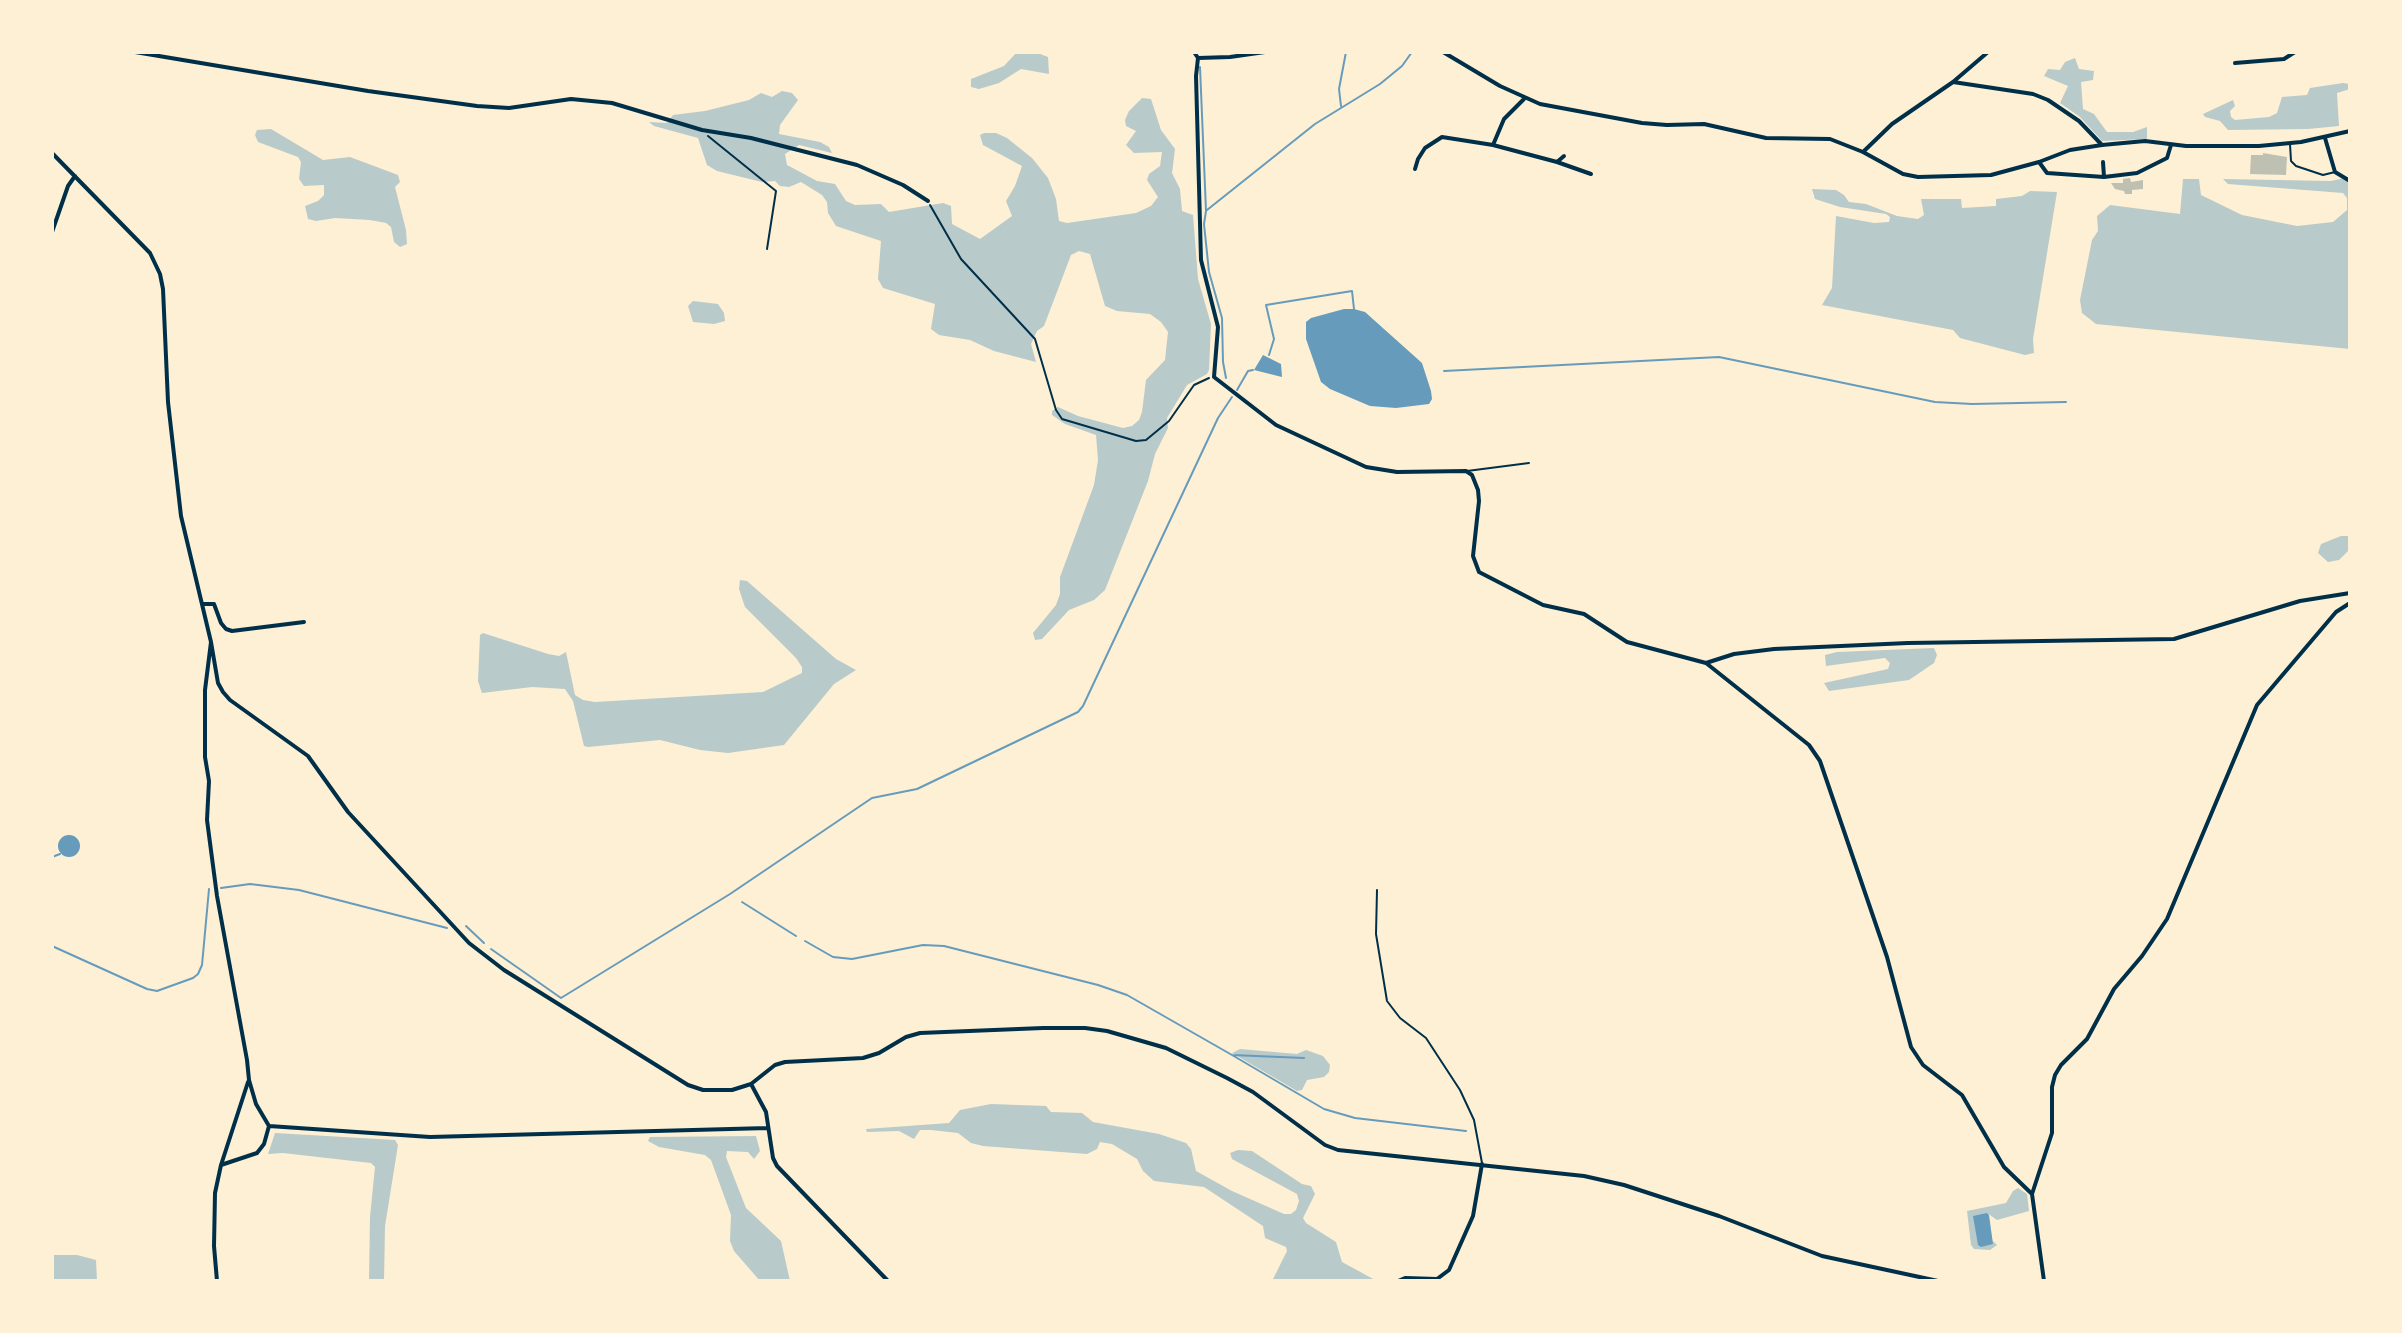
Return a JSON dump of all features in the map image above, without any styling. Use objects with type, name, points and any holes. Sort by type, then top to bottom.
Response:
[{"type":"street","points":[[135,52],[477,106],[509,108],[571,99],[595,100],[702,130],[751,138],[857,165],[903,185],[928,201]]},
{"type":"street","points":[[1194,52],[1198,58],[1201,260],[1218,327],[1214,377],[1276,425],[1366,467],[1397,472],[1466,471],[1472,475],[1478,490],[1473,556],[1479,572],[1543,605],[1584,614],[1627,642],[1706,663],[1815,752],[1887,957],[1916,1056],[1962,1095],[2004,1167],[2032,1194]]},
{"type":"street","points":[[1198,58],[1265,52]]},
{"type":"street","points":[[1443,52],[1524,99],[1583,114],[1642,123],[1704,124],[1766,138],[1830,139],[1863,152],[1903,174],[1930,179],[1996,175],[2070,150],[2102,145],[2145,141],[2237,147],[2290,143],[2350,131]]},
{"type":"street","points":[[1863,152],[1892,124],[1953,82],[1988,52]]},
{"type":"street","points":[[2235,63],[2284,59],[2295,52]]},
{"type":"street","points":[[1953,82],[2033,94],[2048,100],[2079,121],[2102,145]]},
{"type":"street","points":[[1493,145],[1504,119],[1524,99]]},
{"type":"street","points":[[1415,169],[1425,148],[1442,137],[1493,145],[1591,174]]},
{"type":"street","points":[[2325,138],[2335,172],[2350,181]]},
{"type":"street","points":[[2039,162],[2047,173],[2104,177],[2144,172],[2167,158],[2171,145]]},
{"type":"street","points":[[52,153],[150,253],[160,274],[168,402],[181,516],[218,683],[223,692],[308,756],[348,812],[481,953],[688,1085],[717,1092],[732,1090],[751,1084],[775,1065],[863,1058],[920,1033],[1085,1028],[1107,1031],[1166,1048],[1198,1063],[1253,1092],[1325,1145],[1338,1150],[1352,1154],[1584,1176],[1624,1185],[1761,1231],[1822,1256],[1938,1281]]},
{"type":"street","points":[[1557,162],[1564,156]]},
{"type":"street","points":[[2103,162],[2104,177]]},
{"type":"street","points":[[52,232],[68,186],[75,176]]},
{"type":"street","points":[[1706,663],[1734,654],[1774,649],[2174,639],[2300,601],[2350,593]]},
{"type":"street","points":[[2044,1281],[2032,1194],[2052,1133],[2055,1075],[2087,1039],[2114,989],[2142,956],[2167,919],[2257,705],[2336,612],[2350,603]]},
{"type":"street","points":[[204,604],[214,604],[221,623],[232,631],[304,622]]},
{"type":"street","points":[[211,642],[205,690],[205,757],[209,781],[207,820],[217,896],[252,1095],[269,1126],[264,1144],[257,1153],[221,1165]]},
{"type":"street","points":[[217,1281],[215,1193],[249,1080]]},
{"type":"street","points":[[751,1084],[761,1099],[777,1166],[888,1281]]},
{"type":"street","points":[[269,1126],[430,1137],[768,1128]]},
{"type":"street","points":[[1398,1281],[1405,1278],[1437,1279],[1449,1270],[1473,1216],[1482,1164]]},
{"type":"lane","points":[[708,136],[776,191],[767,249]]},
{"type":"lane","points":[[2290,143],[2291,161],[2296,166],[2323,175],[2335,172]]},
{"type":"lane","points":[[1466,471],[1529,463]]},
{"type":"lane","points":[[1377,890],[1376,934],[1387,1001],[1400,1018],[1426,1038],[1460,1090],[1474,1120],[1482,1164]]},
{"type":"path","points":[[928,201],[961,259],[1036,342],[1056,410],[1062,419],[1136,441],[1146,440],[1169,421],[1194,385],[1214,377]]},
{"type":"shaded area","points":[[1017,52],[1035,52],[1048,57],[1049,74],[1021,69],[999,83],[979,89],[971,87],[971,79],[1004,66]]},
{"type":"shaded area","points":[[2075,58],[2079,69],[2094,71],[2093,80],[2081,82],[2083,109],[2094,114],[2107,132],[2133,132],[2147,127],[2147,139],[2102,141],[2080,117],[2060,103],[2068,86],[2044,76],[2048,69],[2060,70],[2065,62]]},
{"type":"shaded area","points":[[2350,84],[2350,89],[2337,93],[2339,126],[2228,130],[2220,121],[2203,114],[2233,100],[2235,106],[2230,111],[2235,120],[2269,117],[2277,113],[2282,97],[2307,95],[2310,88]]},
{"type":"shaded area","points":[[782,91],[792,93],[798,100],[780,125],[779,134],[820,142],[832,153],[799,145],[785,154],[787,165],[817,181],[835,184],[846,201],[855,205],[881,204],[889,212],[943,203],[951,206],[952,224],[980,239],[1012,216],[1006,201],[1022,166],[983,145],[980,135],[984,133],[996,133],[1007,138],[1032,158],[1048,178],[1056,199],[1059,221],[1067,223],[1136,213],[1151,206],[1158,197],[1147,180],[1149,174],[1160,166],[1162,152],[1134,153],[1126,145],[1136,131],[1126,126],[1125,120],[1142,98],[1151,99],[1161,130],[1175,149],[1172,173],[1180,189],[1182,211],[1193,215],[1198,279],[1211,324],[1209,370],[1187,385],[1167,418],[1168,428],[1155,454],[1148,481],[1105,590],[1094,600],[1069,610],[1042,639],[1035,640],[1033,633],[1056,605],[1060,594],[1060,577],[1094,485],[1098,460],[1096,435],[1065,424],[1052,415],[1052,411],[1058,407],[1078,416],[1123,428],[1132,426],[1142,412],[1146,380],[1165,360],[1168,332],[1150,314],[1117,311],[1105,306],[1090,254],[1079,251],[1071,255],[1044,326],[1037,331],[1031,344],[1036,362],[994,351],[970,340],[939,335],[931,329],[935,304],[883,288],[878,279],[881,241],[836,226],[822,195],[801,182],[789,187],[780,186],[775,181],[762,182],[717,171],[707,165],[698,138],[649,122],[667,123],[673,115],[749,100],[761,93],[772,97]]},
{"type":"shaded area","points":[[271,129],[323,160],[350,157],[398,175],[400,182],[395,187],[407,244],[400,247],[394,242],[391,227],[386,223],[308,219],[305,206],[324,195],[324,185],[304,186],[299,179],[301,162],[298,157],[258,142],[255,135],[257,130]]},
{"type":"shaded area","points":[[2348,177],[2350,349],[2096,324],[2082,313],[2080,300],[2092,240],[2098,231],[2097,216],[2110,205],[2180,214],[2183,179],[2199,179],[2201,195],[2242,215],[2297,226],[2333,222],[2347,210],[2347,198],[2343,193],[2228,184],[2223,179],[2331,181]]},
{"type":"shaded area","points":[[1812,189],[1836,190],[1849,202],[1918,219],[1924,215],[1921,199],[1961,199],[1962,208],[1996,206],[1996,199],[2022,196],[2030,191],[2057,192],[2033,339],[2034,353],[2025,355],[1960,338],[1953,330],[1822,305],[1832,288],[1836,216],[1874,223],[1889,222],[1890,217],[1815,199]]},
{"type":"shaded area","points":[[693,301],[718,304],[725,321],[714,324],[693,322],[688,306]]},
{"type":"shaded area","points":[[2350,536],[2350,549],[2339,560],[2328,562],[2318,553],[2321,544]]},
{"type":"shaded area","points":[[740,580],[747,581],[836,659],[856,670],[834,684],[784,745],[728,753],[660,740],[588,747],[584,746],[573,701],[565,689],[532,687],[482,693],[478,681],[480,635],[483,633],[548,654],[559,656],[566,652],[575,695],[583,700],[595,702],[763,692],[802,673],[802,667],[745,607],[739,589]]},
{"type":"shaded area","points":[[1934,648],[1937,655],[1934,663],[1909,680],[1829,691],[1824,683],[1888,669],[1890,663],[1885,658],[1826,666],[1825,655]]},
{"type":"shaded area","points":[[1240,1049],[1297,1054],[1306,1050],[1323,1056],[1330,1065],[1329,1072],[1324,1077],[1307,1080],[1302,1090],[1297,1091],[1232,1053]]},
{"type":"shaded area","points":[[991,1104],[1046,1106],[1051,1112],[1082,1113],[1093,1122],[1159,1134],[1186,1143],[1191,1149],[1196,1171],[1232,1191],[1284,1214],[1291,1214],[1299,1201],[1297,1194],[1232,1159],[1230,1153],[1252,1151],[1302,1184],[1311,1186],[1315,1194],[1303,1218],[1306,1223],[1336,1242],[1342,1262],[1377,1281],[1272,1281],[1287,1251],[1286,1247],[1265,1238],[1263,1226],[1204,1187],[1154,1181],[1143,1171],[1137,1159],[1112,1144],[1100,1142],[1097,1149],[1087,1154],[983,1146],[971,1143],[958,1133],[920,1130],[914,1139],[899,1131],[867,1132],[866,1129],[949,1123],[960,1110]]},
{"type":"shaded area","points":[[275,1133],[395,1140],[398,1145],[385,1226],[384,1281],[369,1281],[375,1167],[371,1163],[268,1154]]},
{"type":"shaded area","points":[[756,1136],[760,1151],[754,1159],[748,1152],[727,1151],[726,1157],[746,1208],[781,1241],[790,1281],[760,1281],[734,1251],[730,1241],[731,1215],[711,1160],[705,1155],[659,1147],[648,1141],[650,1137]]},
{"type":"shaded area","points":[[2018,1188],[2027,1194],[2029,1211],[1997,1220],[1987,1213],[1993,1244],[1993,1241],[1997,1245],[1990,1250],[1974,1249],[1967,1211],[2006,1203]]},
{"type":"shaded area","points":[[52,1255],[77,1255],[96,1260],[97,1281],[52,1281]]},
{"type":"water","points":[[1344,309],[1365,312],[1422,363],[1431,391],[1429,404],[1396,408],[1370,406],[1321,382],[1306,339],[1306,322]]},
{"type":"water","points":[[1263,355],[1281,364],[1282,377],[1254,370]]},
{"type":"water","points":[[69,835],[77,838],[80,846],[77,854],[69,857],[61,854],[58,846],[61,838]]},
{"type":"water","points":[[1987,1213],[1993,1244],[1981,1247],[1978,1245],[1973,1216]]},
{"type":"building","points":[[2263,153],[2287,157],[2286,175],[2250,174],[2251,155]]},
{"type":"building","points":[[2130,178],[2131,182],[2143,180],[2143,189],[2125,194],[2111,183],[2123,183],[2123,179]]},
{"type":"waterway","points":[[1341,106],[1339,89],[1346,52]]},
{"type":"waterway","points":[[1207,210],[1315,124],[1380,84],[1402,66],[1412,52]]},
{"type":"waterway","points":[[1200,67],[1204,224],[1209,272],[1222,318],[1226,378]]},
{"type":"waterway","points":[[1269,355],[1274,339],[1266,305],[1352,291],[1354,309]]},
{"type":"waterway","points":[[1444,371],[1719,357],[1935,402],[2066,402]]},
{"type":"waterway","points":[[1237,390],[1248,371],[1253,370]]},
{"type":"waterway","points":[[491,949],[561,998],[730,894],[872,798],[917,789],[1078,712],[1218,418],[1232,397]]},
{"type":"waterway","points":[[52,857],[60,854]]},
{"type":"waterway","points":[[221,888],[250,884],[299,890],[447,928]]},
{"type":"waterway","points":[[52,946],[147,989],[157,991],[193,978],[202,965],[209,889]]},
{"type":"waterway","points":[[742,902],[796,936]]},
{"type":"waterway","points":[[466,926],[484,943]]},
{"type":"waterway","points":[[805,941],[833,957],[852,959],[923,945],[944,946],[1127,995],[1232,1055],[1304,1058]]},
{"type":"waterway","points":[[1232,1055],[1324,1109],[1355,1118],[1466,1131]]}]
